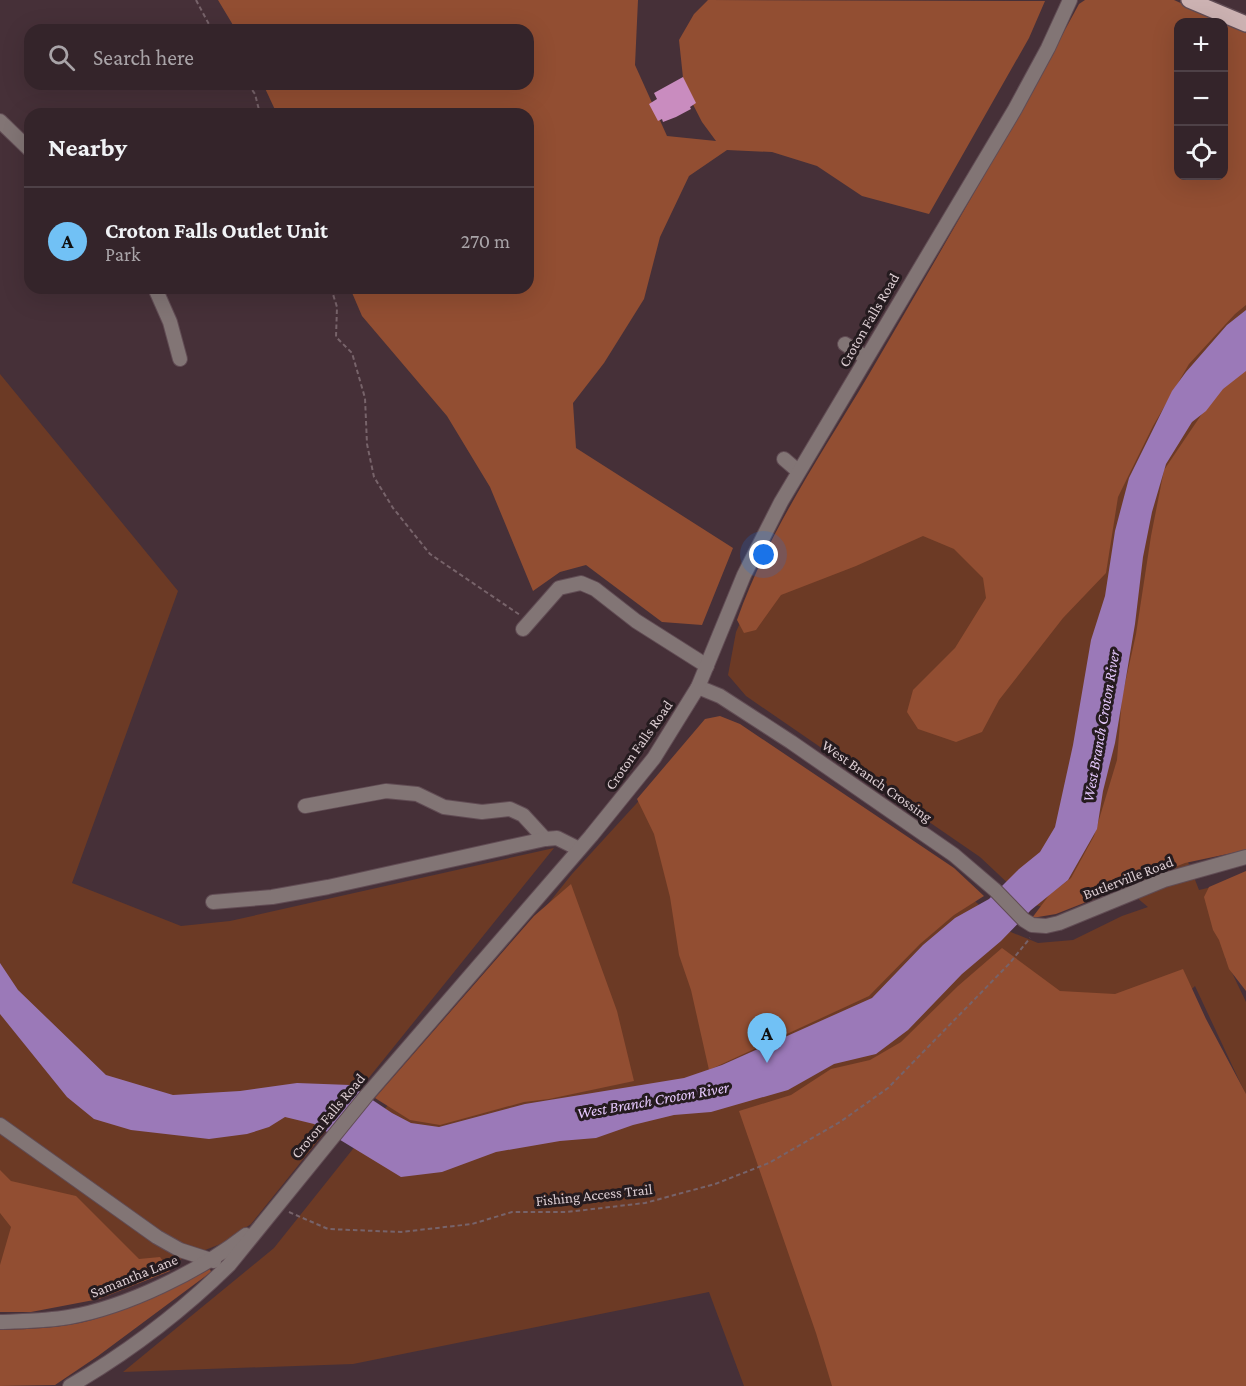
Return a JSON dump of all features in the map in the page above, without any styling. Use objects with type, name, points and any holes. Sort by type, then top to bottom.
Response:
[{"type":"main road","points":[[1189,0],[1246,24]]},
{"type":"street","name":"Croton Falls Road","points":[[70,1386],[90,1375],[175,1314],[226,1268],[367,1095],[591,836],[654,758],[698,687],[744,575],[798,471],[1015,109],[1048,48],[1070,0]]},
{"type":"street","points":[[0,122],[24,144]]},
{"type":"street","points":[[158,294],[170,322],[180,359]]},
{"type":"street","points":[[845,344],[865,357]]},
{"type":"street","points":[[784,459],[798,471]]},
{"type":"street","points":[[526,625],[559,588],[581,583],[595,589],[636,621],[707,666]]},
{"type":"street","name":"West Branch Crossing","points":[[698,687],[720,696],[791,742],[954,855],[995,890],[1024,920],[1032,926],[1039,926]]},
{"type":"street","points":[[305,806],[386,791],[417,794],[444,807],[482,812],[510,809],[523,815],[545,839]]},
{"type":"street","points":[[213,902],[272,897],[328,887],[545,839],[557,838],[579,849]]},
{"type":"street","name":"Butlerville Road","points":[[1039,926],[1059,923],[1164,880],[1246,857]]},
{"type":"street","points":[[0,1125],[157,1237],[180,1250],[211,1259],[226,1268]]},
{"type":"street","name":"Samantha Lane","points":[[0,1322],[69,1317],[109,1306],[178,1278],[211,1259],[264,1221]]},
{"type":"path","points":[[196,0],[209,24]]},
{"type":"path","points":[[252,90],[258,108]]},
{"type":"path","points":[[333,294],[337,307],[336,337],[352,352],[365,398],[367,444],[374,477],[393,508],[430,554],[526,625]]},
{"type":"path","name":"Fishing Access Trail","points":[[276,1206],[328,1229],[401,1232],[472,1224],[513,1212],[567,1212],[645,1203],[715,1184],[770,1163],[840,1122],[888,1088],[1009,964],[1039,926]]},
{"type":"shaded area","points":[[218,0],[638,0],[635,65],[667,136],[716,141],[702,122],[684,87],[679,40],[694,14],[708,0],[1045,1],[1029,38],[929,214],[862,196],[817,166],[772,152],[727,150],[689,176],[660,237],[644,299],[604,363],[573,403],[576,448],[733,548],[702,625],[662,622],[586,565],[560,572],[533,591],[490,487],[447,416],[362,316],[353,294],[534,294],[534,108],[274,108],[266,90],[534,90],[534,24],[232,24]]},
{"type":"shaded area","points":[[1085,0],[1174,0],[1213,18],[1174,18],[1174,180],[1228,180],[1228,25],[1246,33],[1246,305],[1189,364],[1153,426],[1118,497],[1106,573],[1063,618],[999,700],[982,732],[956,742],[918,729],[907,712],[913,690],[955,648],[986,598],[983,578],[954,549],[923,536],[856,566],[781,595],[756,630],[744,633],[737,620],[764,556],[796,495],[868,376],[1079,4]]},
{"type":"shaded area","points":[[1174,27],[1174,180],[1228,180],[1228,153],[1246,48],[1246,841],[1188,862],[1199,890],[1246,879],[1246,938],[1225,958],[1246,1002],[1246,1095],[1195,986],[986,1183],[842,1386],[744,1386],[709,1292],[353,1364],[123,1372],[274,1248],[572,874],[711,722],[948,876],[1006,930],[1038,943],[1073,940],[1122,916],[1148,907],[1118,882],[1049,909],[1029,903],[980,857],[746,696],[728,675],[736,632],[768,560]]},
{"type":"shaded area","points":[[1246,367],[1246,850],[1185,863],[1056,914],[1032,918],[1050,894],[1071,878],[1094,836],[1117,760],[1122,697],[1136,634],[1164,470],[1216,393]]},
{"type":"shaded area","points":[[0,374],[178,591],[72,883],[181,926],[230,921],[554,848],[251,1224],[223,1243],[131,1279],[0,1300]]},
{"type":"shaded area","points":[[720,716],[740,724],[954,868],[984,896],[954,915],[920,944],[869,996],[709,1070],[691,990],[679,955],[670,897],[654,834],[637,799],[705,719]]},
{"type":"shaded area","points":[[1246,871],[1246,991],[1229,969],[1213,930],[1204,897],[1209,887]]},
{"type":"shaded area","points":[[571,884],[617,1011],[634,1081],[524,1102],[440,1125],[410,1120],[375,1098],[534,916]]},
{"type":"shaded area","points":[[1002,948],[1060,991],[1115,994],[1183,969],[1206,1019],[1246,1094],[1246,1386],[832,1386],[816,1333],[739,1111],[791,1095],[831,1069],[870,1060],[901,1042],[958,986]]},
{"type":"shaded area","points":[[0,1170],[11,1181],[76,1196],[139,1259],[160,1257],[170,1271],[99,1299],[31,1312],[0,1312],[0,1265],[11,1227],[0,1213]]},
{"type":"shaded area","points":[[210,1269],[211,1272],[55,1385],[0,1386],[0,1330],[35,1329],[92,1320],[152,1298]]},
{"type":"water","name":"West Branch Croton River","points":[[1246,310],[1246,371],[1223,389],[1206,411],[1192,422],[1166,464],[1152,512],[1115,743],[1103,791],[1097,829],[1068,880],[1031,910],[1001,941],[962,974],[908,1030],[876,1054],[834,1064],[788,1090],[711,1112],[674,1115],[633,1125],[596,1138],[560,1141],[496,1152],[442,1172],[401,1177],[314,1124],[285,1117],[269,1127],[247,1134],[209,1139],[131,1130],[94,1119],[67,1097],[0,1014],[0,963],[18,990],[106,1075],[173,1095],[240,1091],[297,1083],[350,1085],[411,1123],[439,1127],[525,1104],[684,1078],[722,1065],[872,998],[923,945],[955,918],[989,899],[1040,852],[1055,827],[1073,745],[1091,640],[1105,596],[1115,531],[1129,478],[1172,391],[1227,325]]},
{"type":"building","points":[[683,77],[696,103],[690,107],[691,109],[676,117],[663,122],[662,119],[658,121],[649,104],[657,99],[654,93]]},
{"type":"place","name":"Croton Falls Outlet Unit","points":[[767,1063]]}]
